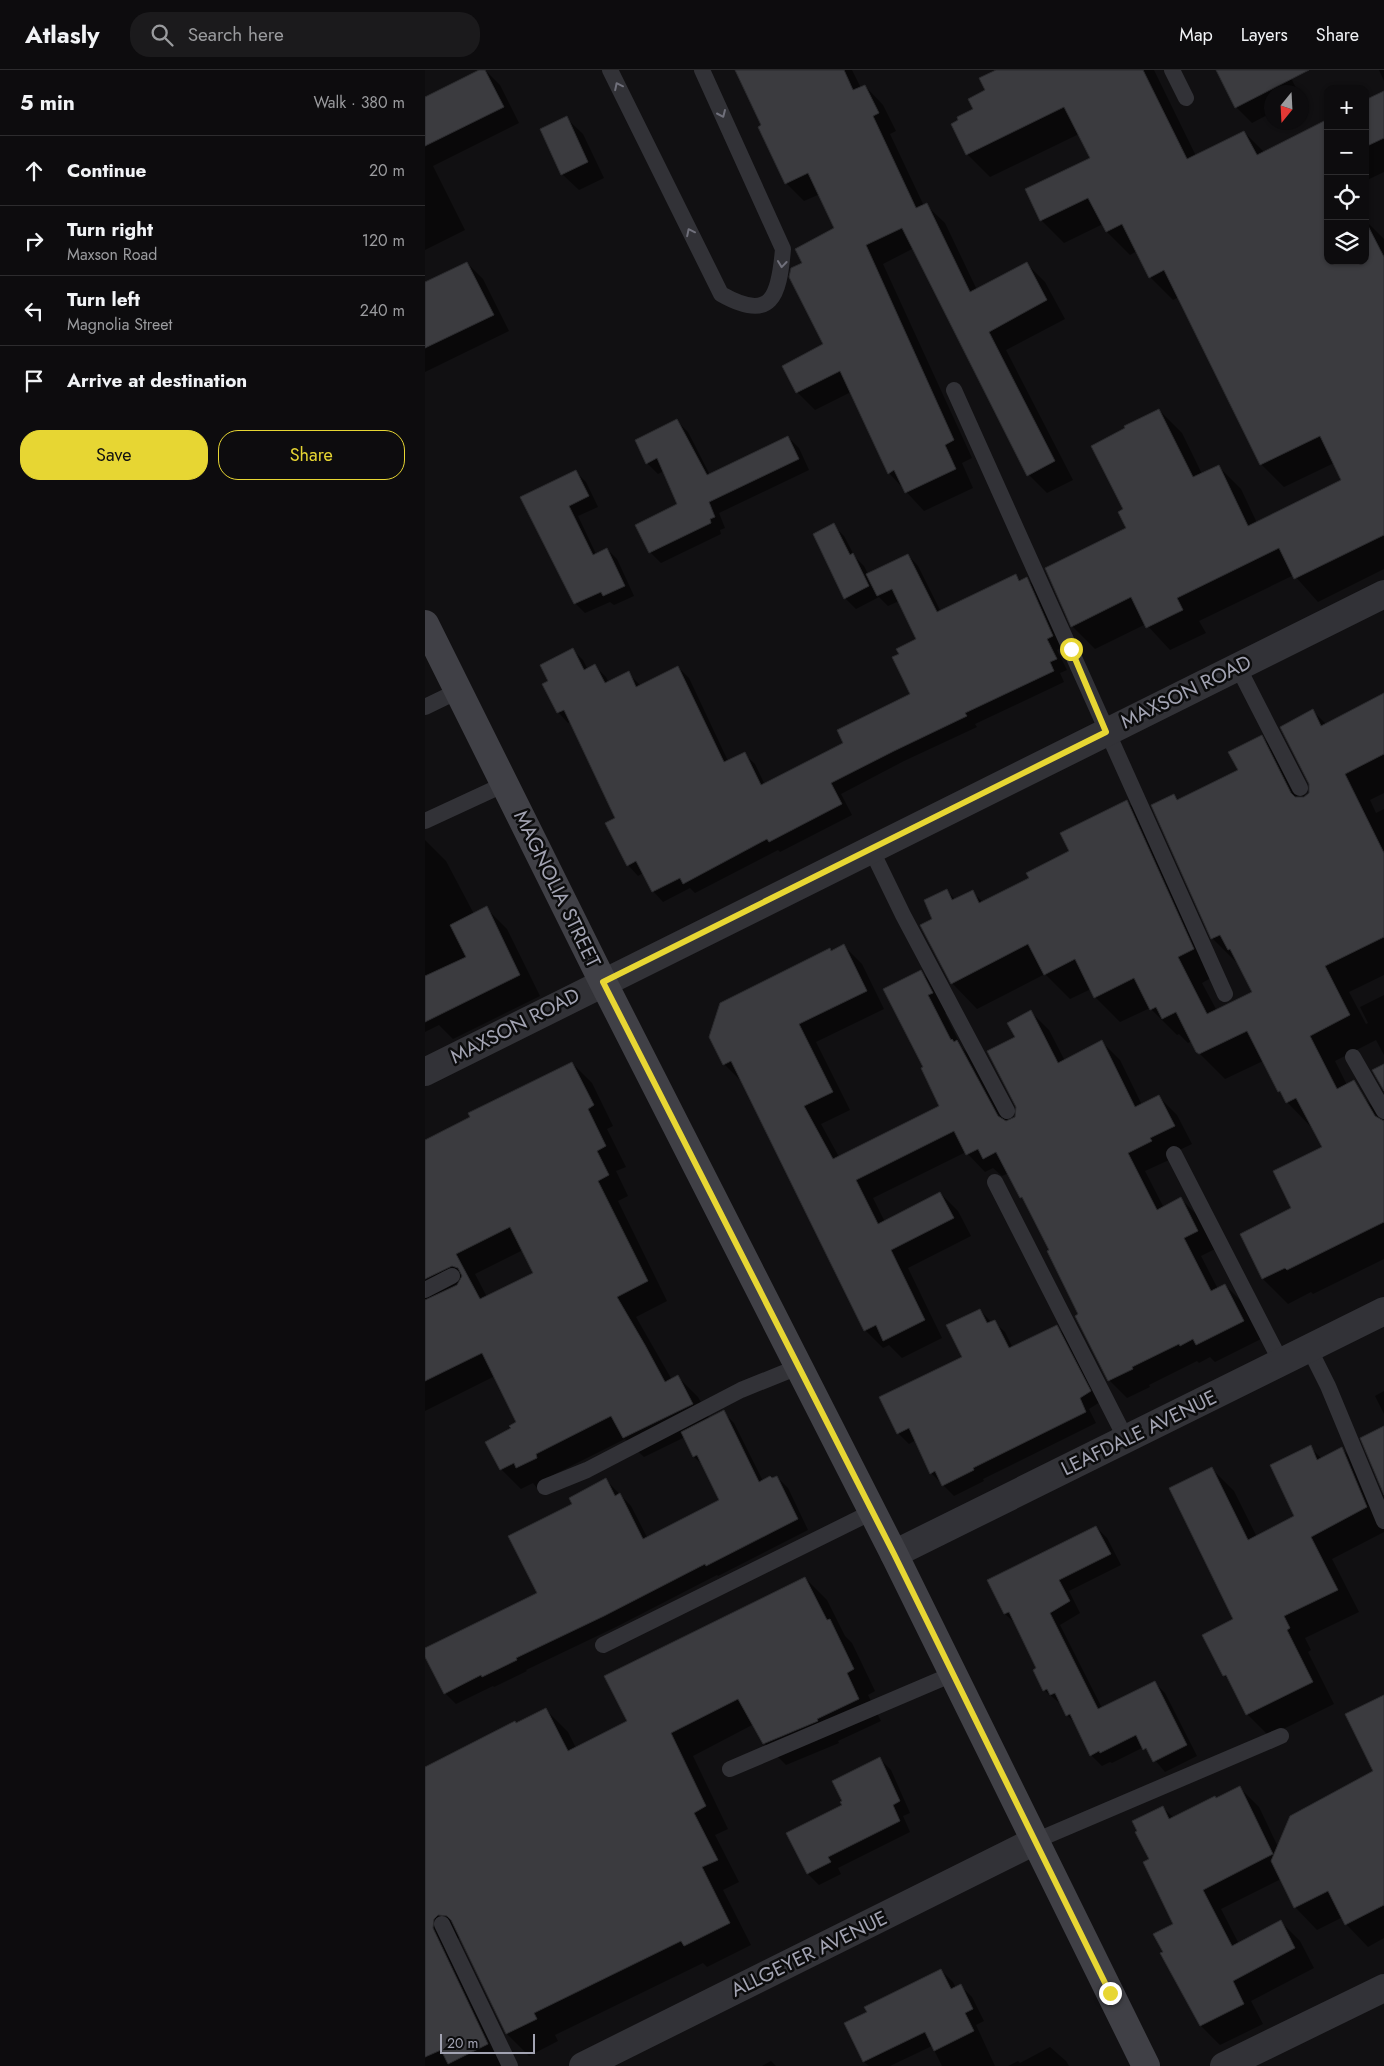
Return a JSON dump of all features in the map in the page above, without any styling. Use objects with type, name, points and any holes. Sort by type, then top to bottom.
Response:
[{"type":"street","name":"MAXSON ROAD","points":[[425,1072],[1384,594]]},
{"type":"street","name":"MAGNOLIA STREET","points":[[425,624],[603,982],[894,1554],[1146,2066]]},
{"type":"street","name":"LEAFDALE AVENUE","points":[[894,1554],[1384,1311]]},
{"type":"street","name":"ALLGEYER AVENUE","points":[[583,2066],[1035,1841]]},
{"type":"street","points":[[1224,2066],[1384,1988]]},
{"type":"lane","points":[[610,70],[721,294],[739,305],[758,307],[770,301],[780,278],[783,249],[702,70]]},
{"type":"lane","points":[[1172,70],[1186,98]]},
{"type":"lane","points":[[954,390],[1225,994]]},
{"type":"lane","points":[[1239,667],[1300,788]]},
{"type":"lane","points":[[425,707],[458,691]]},
{"type":"lane","points":[[425,821],[505,784]]},
{"type":"lane","points":[[871,849],[903,915],[1007,1111]]},
{"type":"lane","points":[[1353,1056],[1384,1111]]},
{"type":"lane","points":[[1174,1154],[1281,1362]]},
{"type":"lane","points":[[995,1182],[1126,1439]]},
{"type":"lane","points":[[425,1290],[452,1276]]},
{"type":"lane","points":[[1309,1348],[1384,1521]]},
{"type":"lane","points":[[545,1487],[587,1470],[741,1390],[798,1367]]},
{"type":"lane","points":[[603,1645],[872,1512]]},
{"type":"lane","points":[[731,1769],[953,1674]]},
{"type":"lane","points":[[1035,1841],[1281,1736]]},
{"type":"lane","points":[[442,1924],[510,2066]]},
{"type":"building","points":[[479,70],[485,70],[504,107],[425,146],[425,97]]},
{"type":"building","points":[[735,70],[844,70],[853,90],[865,85],[879,113],[873,116],[916,208],[927,203],[970,292],[1027,262],[1047,300],[989,332],[1055,461],[1027,476],[902,228],[866,245],[954,440],[945,445],[956,469],[905,493],[894,470],[888,474],[840,371],[796,393],[782,366],[823,344],[789,277],[791,268],[802,263],[795,249],[834,228],[808,173],[785,184],[758,127],[761,125]]},
{"type":"building","points":[[996,70],[1143,70],[1187,159],[1244,131],[1257,155],[1324,121],[1324,265],[1369,265],[1369,228],[1384,257],[1384,535],[1294,579],[1279,548],[1177,598],[1183,610],[1146,628],[1131,597],[1071,627],[1045,568],[1126,528],[1118,512],[1123,509],[1091,446],[1125,428],[1124,426],[1159,409],[1193,477],[1219,465],[1248,526],[1341,480],[1320,436],[1260,465],[1164,270],[1149,278],[1122,224],[1106,232],[1088,198],[1040,221],[1025,189],[1090,158],[1064,107],[966,155],[951,124],[958,120],[957,117],[973,109],[968,99],[985,90],[979,78]]},
{"type":"building","points":[[1216,70],[1309,70],[1280,85],[1264,85],[1264,93],[1235,108]]},
{"type":"building","points":[[1384,91],[1384,138],[1369,145],[1369,130],[1369,98]]},
{"type":"building","points":[[567,116],[588,162],[561,175],[540,129]]},
{"type":"building","points":[[467,262],[494,315],[425,348],[425,282]]},
{"type":"building","points":[[677,419],[707,475],[788,436],[799,459],[709,502],[715,517],[710,519],[711,523],[649,553],[635,525],[677,504],[657,458],[646,464],[635,440]]},
{"type":"building","points":[[576,470],[589,496],[569,506],[593,555],[607,548],[625,586],[603,596],[601,592],[574,604],[520,497]]},
{"type":"building","points":[[834,523],[850,555],[853,553],[869,586],[844,599],[813,534]]},
{"type":"building","points":[[908,554],[937,612],[1016,574],[1019,581],[1027,577],[1053,636],[1047,639],[1057,659],[1050,662],[1054,671],[965,713],[967,716],[831,783],[842,804],[769,842],[767,839],[683,884],[680,878],[652,892],[636,861],[627,866],[605,823],[615,818],[564,710],[557,713],[542,684],[548,681],[540,665],[573,648],[584,670],[595,664],[605,683],[629,671],[636,687],[678,666],[724,762],[745,752],[761,785],[843,743],[837,730],[910,694],[892,657],[899,654],[896,649],[916,639],[892,589],[877,596],[866,574]]},
{"type":"building","points":[[1384,693],[1384,754],[1345,774],[1384,853],[1384,937],[1325,966],[1350,1015],[1310,1036],[1337,1089],[1354,1080],[1375,1116],[1384,1121],[1384,1222],[1287,1270],[1285,1268],[1262,1279],[1240,1234],[1291,1208],[1273,1171],[1322,1147],[1296,1098],[1286,1103],[1280,1091],[1278,1092],[1247,1031],[1199,1054],[1196,1052],[1176,1012],[1162,1019],[1156,1007],[1150,1010],[1134,978],[1094,998],[1075,959],[1044,975],[1028,944],[951,984],[920,925],[932,919],[924,900],[947,889],[952,900],[973,890],[979,903],[1029,878],[1026,873],[1069,851],[1060,833],[1127,800],[1194,949],[1178,957],[1207,1014],[1252,992],[1230,949],[1228,950],[1220,935],[1211,939],[1151,805],[1174,794],[1177,800],[1238,770],[1228,752],[1262,735],[1291,793],[1295,797],[1304,797],[1309,793],[1309,784],[1280,727],[1313,709],[1321,726]]},
{"type":"building","points":[[487,906],[520,975],[425,1022],[425,976],[466,957],[450,925]]},
{"type":"building","points":[[844,944],[867,991],[799,1024],[833,1092],[804,1106],[833,1159],[939,1106],[921,1068],[923,1067],[883,989],[921,970],[933,993],[928,995],[951,1040],[954,1042],[957,1040],[998,1116],[1006,1121],[1015,1117],[1016,1107],[987,1051],[1015,1037],[1007,1023],[1031,1010],[1058,1063],[1102,1040],[1135,1107],[1159,1095],[1175,1126],[1150,1138],[1152,1141],[1128,1153],[1157,1210],[1181,1197],[1198,1231],[1184,1238],[1211,1291],[1225,1284],[1244,1321],[1196,1345],[1193,1339],[1180,1346],[1179,1344],[1108,1381],[1075,1316],[1078,1314],[1047,1251],[1049,1250],[996,1152],[983,1159],[978,1149],[966,1155],[954,1131],[856,1180],[878,1224],[940,1192],[954,1218],[891,1250],[925,1320],[883,1341],[876,1325],[864,1331],[731,1061],[723,1065],[709,1037],[720,1003],[830,948],[831,951]]},
{"type":"building","points":[[572,1062],[594,1105],[588,1109],[606,1146],[597,1151],[609,1175],[598,1181],[648,1281],[617,1297],[665,1382],[678,1375],[693,1404],[623,1438],[611,1416],[536,1454],[537,1458],[516,1468],[514,1463],[500,1470],[485,1442],[511,1428],[509,1426],[516,1422],[482,1353],[425,1381],[425,1300],[457,1285],[462,1276],[458,1268],[452,1266],[425,1279],[425,1140],[470,1117],[468,1113]],"holes":[[[510,1227],[533,1273],[480,1299],[456,1254]]]},
{"type":"building","points":[[1384,1064],[1384,1091],[1372,1070]]},
{"type":"building","points":[[980,1309],[987,1323],[995,1320],[1009,1348],[1057,1325],[1091,1391],[1080,1398],[1086,1412],[973,1468],[974,1470],[942,1486],[935,1471],[930,1474],[909,1428],[897,1434],[879,1397],[962,1357],[946,1325]]},
{"type":"building","points":[[724,1410],[759,1482],[770,1476],[772,1478],[777,1476],[798,1519],[516,1658],[517,1660],[482,1677],[481,1675],[444,1694],[425,1657],[425,1648],[537,1593],[508,1536],[572,1504],[569,1498],[606,1478],[615,1496],[620,1493],[643,1539],[719,1500],[697,1455],[693,1457],[681,1432]]},
{"type":"building","points":[[1384,1426],[1384,1495],[1360,1438]]},
{"type":"building","points":[[1311,1445],[1317,1460],[1342,1447],[1367,1507],[1311,1537],[1338,1590],[1284,1616],[1290,1628],[1287,1630],[1313,1682],[1246,1715],[1226,1675],[1223,1676],[1202,1635],[1233,1619],[1169,1488],[1212,1467],[1248,1540],[1294,1516],[1270,1465]]},
{"type":"building","points":[[1096,1526],[1111,1554],[1059,1580],[1070,1601],[1050,1613],[1098,1709],[1155,1681],[1187,1745],[1153,1762],[1146,1748],[1143,1750],[1136,1735],[1090,1756],[1070,1714],[1066,1716],[1055,1693],[1050,1695],[1047,1689],[1043,1691],[1033,1670],[1036,1668],[1009,1612],[1004,1614],[987,1580]]},
{"type":"building","points":[[805,1577],[827,1620],[830,1619],[854,1669],[847,1673],[859,1699],[817,1719],[818,1721],[763,1744],[738,1699],[671,1733],[706,1806],[694,1813],[718,1860],[702,1867],[730,1923],[684,1946],[681,1941],[534,2013],[537,2019],[506,2034],[451,1920],[447,1916],[438,1915],[434,1919],[433,1928],[488,2044],[448,2064],[441,2050],[425,2057],[425,1767],[515,1721],[516,1723],[546,1708],[568,1751],[627,1721],[604,1676]]},
{"type":"building","points":[[1384,1695],[1384,1905],[1345,1925],[1328,1891],[1294,1908],[1271,1861],[1290,1816],[1373,1771],[1345,1714]]},
{"type":"building","points":[[880,1757],[900,1801],[893,1805],[900,1821],[828,1857],[831,1862],[807,1874],[786,1833],[842,1805],[840,1802],[842,1801],[832,1781]]},
{"type":"building","points":[[1240,1786],[1273,1854],[1203,1890],[1232,1946],[1281,1920],[1295,1948],[1233,1981],[1244,2004],[1200,2026],[1160,1953],[1163,1952],[1153,1934],[1173,1924],[1143,1862],[1149,1859],[1135,1832],[1137,1831],[1132,1821],[1163,1806],[1169,1819]]},
{"type":"building","points":[[941,1969],[951,1989],[961,1984],[973,2009],[965,2013],[974,2031],[934,2051],[925,2032],[863,2062],[844,2023],[867,2012],[864,2007]]},
{"type":"route","points":[[1071,649],[1106,732],[603,982],[894,1554],[1110,1993]]}]
